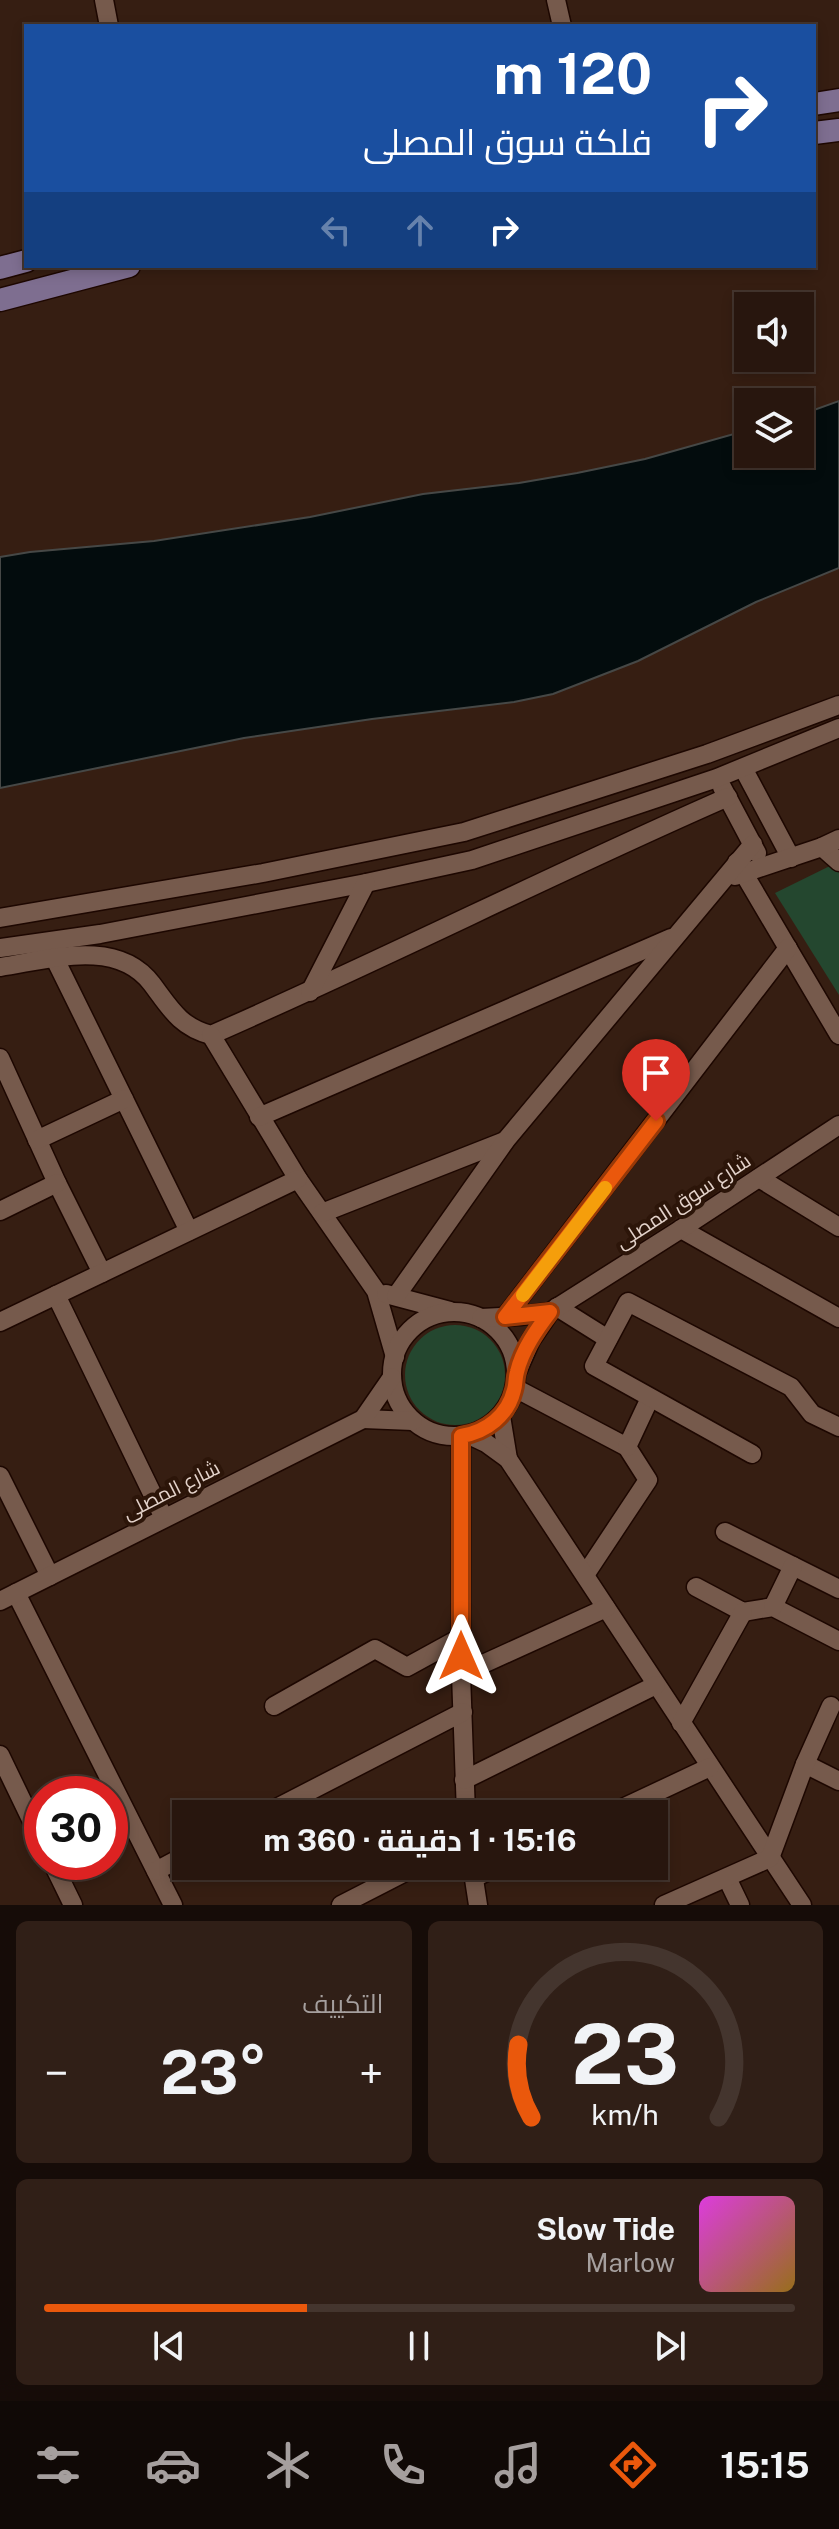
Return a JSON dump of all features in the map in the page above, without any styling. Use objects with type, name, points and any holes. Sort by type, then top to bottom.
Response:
[{"type":"main road","points":[[816,104],[839,100]]},
{"type":"main road","points":[[816,133],[839,130]]},
{"type":"main road","points":[[0,268],[24,262]]},
{"type":"main road","points":[[0,300],[121,268]]},
{"type":"street","points":[[104,0],[109,24]]},
{"type":"street","points":[[556,0],[562,24]]},
{"type":"street","points":[[0,918],[263,873],[464,832],[707,754],[839,705]]},
{"type":"street","points":[[0,948],[100,934],[472,860],[717,778],[839,728]]},
{"type":"street","points":[[743,768],[791,858]]},
{"type":"street","points":[[717,778],[764,866]]},
{"type":"street","points":[[211,1035],[728,797]]},
{"type":"street","points":[[740,868],[764,866],[830,843],[839,862]]},
{"type":"street","points":[[396,1296],[506,1140],[721,881],[740,868],[753,844]]},
{"type":"street","points":[[740,868],[839,1035]]},
{"type":"street","points":[[310,992],[366,883]]},
{"type":"street","points":[[259,1117],[675,936]]},
{"type":"street","points":[[505,1317],[788,948]]},
{"type":"street","points":[[0,967],[97,955],[121,960],[142,973],[178,1019],[211,1035],[298,1179],[376,1291],[395,1357]]},
{"type":"street","points":[[55,959],[189,1231]]},
{"type":"street","points":[[0,1058],[102,1273]]},
{"type":"street","points":[[37,1140],[124,1099]]},
{"type":"street","name":"شارع سوق المصلى","points":[[516,1380],[531,1340],[554,1310],[839,1125]]},
{"type":"street","points":[[322,1213],[506,1140]]},
{"type":"street","points":[[759,1178],[839,1227]]},
{"type":"street","points":[[0,1322],[298,1179]]},
{"type":"street","points":[[0,1211],[57,1183]]},
{"type":"street","points":[[681,1229],[839,1318]]},
{"type":"street","points":[[376,1291],[481,1318],[506,1340],[512,1350],[516,1380],[510,1403],[487,1428],[465,1436]]},
{"type":"street","points":[[56,1295],[164,1518]]},
{"type":"street","points":[[752,1454],[594,1366],[628,1302],[791,1387],[812,1414],[839,1427]]},
{"type":"street","points":[[554,1310],[608,1339]]},
{"type":"street","name":"شارع سوق المصلى","points":[[481,1318],[554,1310]]},
{"type":"street","points":[[451,1312],[433,1316],[416,1325],[403,1339],[395,1357],[392,1377],[399,1401],[413,1421],[427,1431],[444,1436],[465,1436],[486,1443],[508,1459],[802,1905]]},
{"type":"street","name":"شارع المصلى","points":[[363,1419],[392,1377]]},
{"type":"street","points":[[516,1380],[627,1447],[648,1480],[585,1575]]},
{"type":"street","points":[[627,1447],[650,1398]]},
{"type":"street","points":[[501,1416],[508,1459]]},
{"type":"street","name":"شارع المصلى","points":[[8,1597],[363,1419],[413,1421]]},
{"type":"street","points":[[465,1436],[460,1638],[465,1800]]},
{"type":"street","points":[[0,1476],[50,1576]]},
{"type":"street","points":[[725,1532],[839,1589]]},
{"type":"street","points":[[773,1607],[793,1566]]},
{"type":"street","points":[[696,1587],[743,1612],[773,1607],[839,1641]]},
{"type":"street","points":[[8,1597],[173,1905]]},
{"type":"street","points":[[461,1674],[606,1608]]},
{"type":"street","points":[[681,1723],[743,1612]]},
{"type":"street","points":[[274,1706],[375,1649],[407,1667],[460,1638]]},
{"type":"street","points":[[464,1780],[656,1685]]},
{"type":"street","points":[[664,1905],[770,1858],[805,1764],[831,1706]]},
{"type":"street","points":[[292,1800],[463,1712]]},
{"type":"street","points":[[0,1755],[24,1805]]},
{"type":"street","points":[[805,1764],[839,1781]]},
{"type":"street","points":[[640,1800],[710,1767]]},
{"type":"street","points":[[156,1871],[172,1862]]},
{"type":"street","points":[[727,1878],[740,1905]]},
{"type":"street","points":[[61,1880],[73,1905]]},
{"type":"street","points":[[341,1905],[390,1880]]},
{"type":"street","points":[[474,1880],[478,1905]]},
{"type":"green space","points":[[839,862],[839,995],[775,893]]},
{"type":"green space","points":[[455,1325],[474,1329],[490,1340],[501,1356],[505,1375],[501,1394],[490,1410],[474,1421],[455,1425],[436,1421],[420,1410],[409,1394],[405,1375],[409,1356],[420,1340],[436,1329]]},
{"type":"shaded area","points":[[839,401],[839,568],[756,602],[638,661],[553,694],[514,702],[244,738],[0,788],[0,557],[154,541],[310,517],[423,494],[519,483],[645,459],[734,434],[734,468],[814,468],[814,410]]},
{"type":"slow traffic","points":[[523,1295],[605,1188]]},
{"type":"route","points":[[461,1656],[461,1436],[487,1428],[501,1416],[510,1403],[523,1356],[550,1312],[505,1317],[656,1121]]}]
